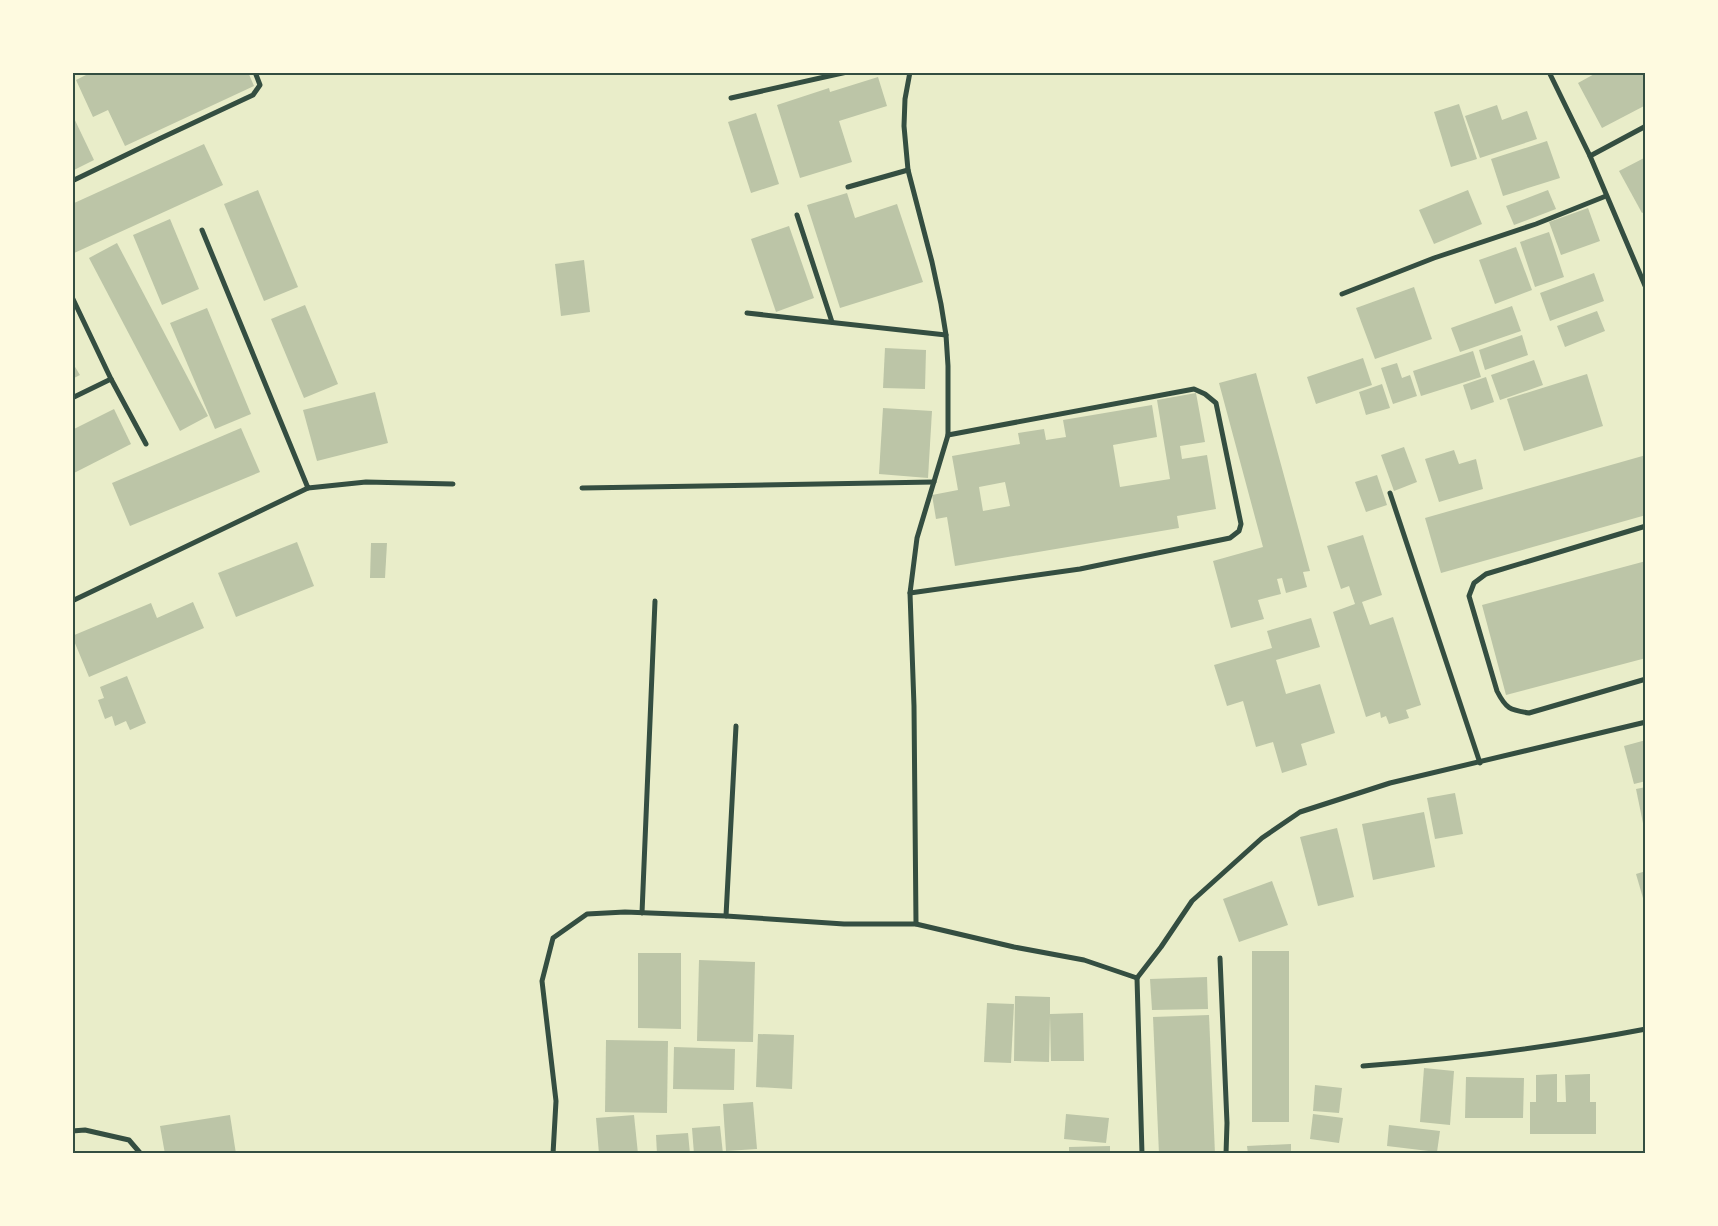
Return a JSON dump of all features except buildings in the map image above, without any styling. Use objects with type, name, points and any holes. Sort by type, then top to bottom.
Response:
[{"type":"street","points":[[72,181],[254,95],[260,85],[255,72]]},
{"type":"street","points":[[731,98],[847,72]]},
{"type":"street","points":[[910,72],[905,99],[904,126],[908,170],[932,262],[946,335],[948,366],[948,435],[917,538],[910,593],[914,706],[916,924]]},
{"type":"street","points":[[1549,72],[1590,156],[1646,288]]},
{"type":"street","points":[[1590,156],[1646,126]]},
{"type":"street","points":[[848,187],[908,170]]},
{"type":"street","points":[[1342,294],[1434,258],[1536,224],[1606,196]]},
{"type":"street","points":[[797,215],[832,322]]},
{"type":"street","points":[[202,230],[308,488]]},
{"type":"street","points":[[72,297],[111,379],[146,444]]},
{"type":"street","points":[[747,313],[946,335]]},
{"type":"street","points":[[72,398],[111,379]]},
{"type":"street","points":[[910,593],[1080,569],[1211,542],[1230,538],[1239,531],[1241,524],[1216,403],[1205,394],[1194,389],[948,435]]},
{"type":"street","points":[[72,601],[308,488],[366,482],[453,484]]},
{"type":"street","points":[[582,488],[934,482]]},
{"type":"street","points":[[1390,493],[1480,763]]},
{"type":"street","points":[[1646,526],[1486,574],[1474,582],[1468,596],[1497,691],[1503,703],[1512,710],[1529,713],[1646,679]]},
{"type":"street","points":[[642,913],[655,601]]},
{"type":"street","points":[[1142,1154],[1137,978],[1161,947],[1192,901],[1262,838],[1300,812],[1390,783],[1646,722]]},
{"type":"street","points":[[726,916],[736,726]]},
{"type":"street","points":[[554,1154],[556,1101],[542,981],[554,938],[587,914],[642,913],[726,916],[844,924],[916,924],[1014,947],[1084,960],[1137,978]]},
{"type":"street","points":[[1220,958],[1227,1123],[1226,1154]]},
{"type":"street","points":[[1363,1066],[1574,1043],[1646,1029]]},
{"type":"street","points":[[72,1132],[85,1130],[129,1140],[140,1154]]}]
